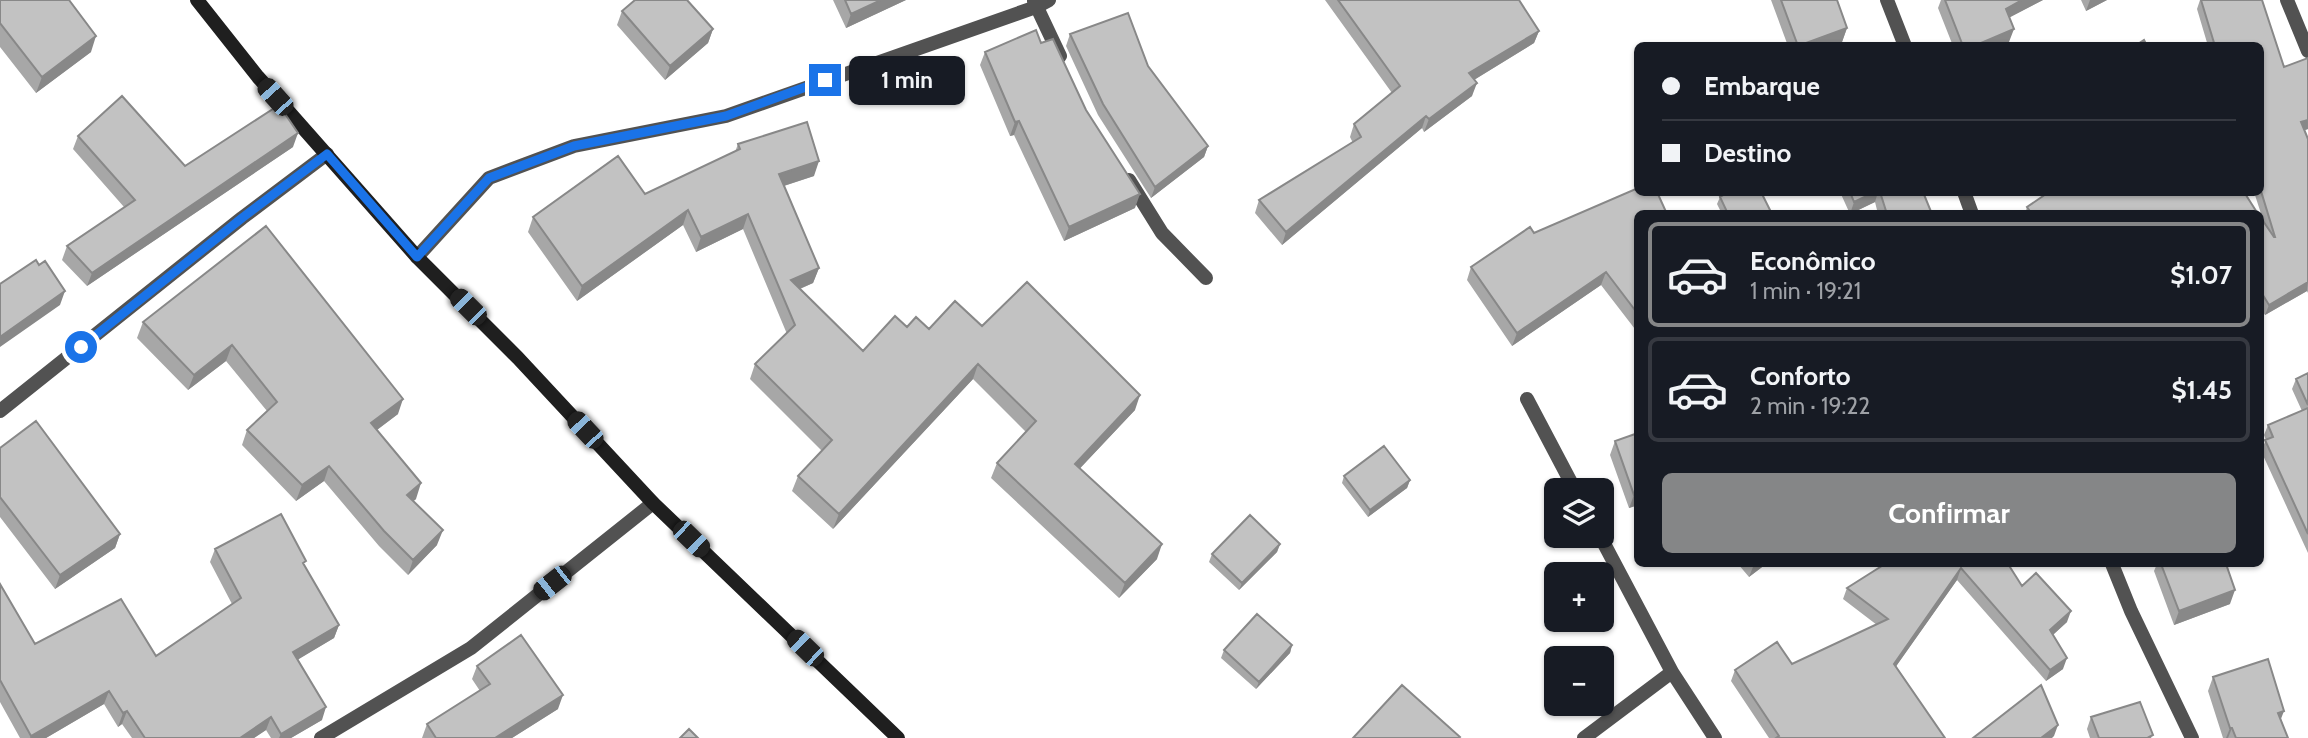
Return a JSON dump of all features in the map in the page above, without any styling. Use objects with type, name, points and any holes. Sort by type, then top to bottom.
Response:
[{"type":"main road","points":[[197,0],[258,78],[417,257],[518,358],[653,503],[898,738]]},
{"type":"street","points":[[1887,0],[1903,42]]},
{"type":"street","points":[[2287,0],[2308,51]]},
{"type":"street","points":[[417,257],[489,178],[574,146],[726,116],[1040,2],[1066,70]]},
{"type":"street","points":[[0,411],[242,218],[327,154]]},
{"type":"street","points":[[1119,165],[1163,233],[1206,278]]},
{"type":"street","points":[[1527,399],[1569,478]]},
{"type":"street","points":[[321,738],[471,648],[653,503]]},
{"type":"street","points":[[1606,548],[1672,672],[1715,738]]},
{"type":"street","points":[[2113,567],[2131,611],[2192,738]]},
{"type":"street","points":[[1584,738],[1672,672]]},
{"type":"building","points":[[0,0],[69,0],[96,36],[42,77],[0,23]]},
{"type":"building","points":[[635,0],[687,0],[713,29],[670,66],[622,11]]},
{"type":"building","points":[[845,0],[881,0],[851,14]]},
{"type":"building","points":[[1338,0],[1519,0],[1539,31],[1469,73],[1477,83],[1429,119],[1426,116],[1286,232],[1259,200],[1361,137],[1354,124],[1400,86]]},
{"type":"building","points":[[1781,0],[1837,0],[1847,28],[1809,42],[1797,42]]},
{"type":"building","points":[[1945,0],[2022,0],[2006,9],[2014,29],[1983,42],[1961,42]]},
{"type":"building","points":[[2201,0],[2262,0],[2284,67],[2308,58],[2308,120],[2301,122],[2308,139],[2308,282],[2269,305],[2264,297],[2264,222],[2275,237],[2263,196],[2264,42],[2214,42]]},
{"type":"building","points":[[1128,13],[1148,66],[1208,146],[1155,187],[1103,104],[1070,34]]},
{"type":"building","points":[[1036,30],[1041,43],[1053,39],[1086,110],[1140,194],[1069,227],[1019,121],[1015,122],[985,52]]},
{"type":"building","points":[[122,96],[185,166],[279,105],[298,133],[92,273],[67,246],[135,200],[78,136]]},
{"type":"building","points":[[807,122],[819,161],[779,174],[819,268],[791,280],[863,351],[895,316],[907,327],[916,317],[929,329],[955,301],[982,326],[1027,282],[1140,395],[1075,464],[1162,544],[1125,583],[997,463],[1036,421],[978,364],[839,514],[798,476],[832,440],[755,364],[795,325],[748,214],[701,237],[688,210],[582,286],[533,217],[618,156],[645,194],[740,149],[738,144]]},
{"type":"building","points":[[1634,190],[1634,196],[1659,196],[1665,210],[1634,210],[1634,309],[1606,272],[1517,333],[1471,267],[1530,227],[1534,233]]},
{"type":"building","points":[[1763,196],[1770,210],[1726,210],[1720,197]]},
{"type":"building","points":[[1852,196],[1867,196],[1854,202]]},
{"type":"building","points":[[1881,196],[1925,196],[1930,210],[1886,210]]},
{"type":"building","points":[[2043,196],[2247,196],[2255,210],[2029,210],[2027,207]]},
{"type":"building","points":[[266,226],[403,399],[371,423],[421,483],[407,495],[443,530],[413,560],[384,531],[329,466],[302,485],[247,430],[277,402],[232,345],[194,375],[143,322]]},
{"type":"building","points":[[36,260],[39,265],[45,261],[65,291],[0,337],[0,284]]},
{"type":"building","points":[[2308,373],[2308,405],[2296,379]]},
{"type":"building","points":[[2308,408],[2308,534],[2265,440],[2273,437],[2268,425]]},
{"type":"building","points":[[36,421],[120,534],[60,575],[0,497],[0,448]]},
{"type":"building","points":[[1634,434],[1634,495],[1615,441]]},
{"type":"building","points":[[1384,446],[1410,480],[1370,510],[1344,476]]},
{"type":"building","points":[[281,514],[306,561],[303,563],[339,625],[293,652],[326,707],[281,734],[271,717],[240,738],[145,738],[127,711],[123,713],[109,691],[31,736],[0,680],[0,584],[35,644],[121,599],[156,656],[241,598],[215,549]]},
{"type":"building","points":[[1250,515],[1280,544],[1242,583],[1212,554]]},
{"type":"building","points":[[1880,567],[2010,567],[2022,586],[2036,573],[2071,611],[2050,630],[2067,658],[2050,670],[1961,568],[1894,664],[1945,738],[1776,738],[1779,736],[1735,670],[1777,642],[1792,664],[1888,619],[1847,588]]},
{"type":"building","points":[[2162,567],[2227,567],[2235,590],[2179,611]]},
{"type":"building","points":[[1257,614],[1292,645],[1259,682],[1224,650]]},
{"type":"building","points":[[521,635],[563,695],[495,738],[436,738],[427,724],[490,684],[477,666]]},
{"type":"building","points":[[2268,659],[2284,711],[2278,713],[2288,738],[2236,738],[2213,677]]},
{"type":"building","points":[[1402,685],[1460,737],[1353,738]]},
{"type":"building","points":[[2041,685],[2058,725],[2041,738],[1973,738]]},
{"type":"building","points":[[2140,702],[2153,735],[2150,738],[2099,738],[2091,717]]},
{"type":"building","points":[[689,729],[698,738],[680,738]]},
{"type":"route","points":[[81,347],[242,218],[327,154],[417,257],[489,178],[574,146],[726,116],[825,80]]}]
